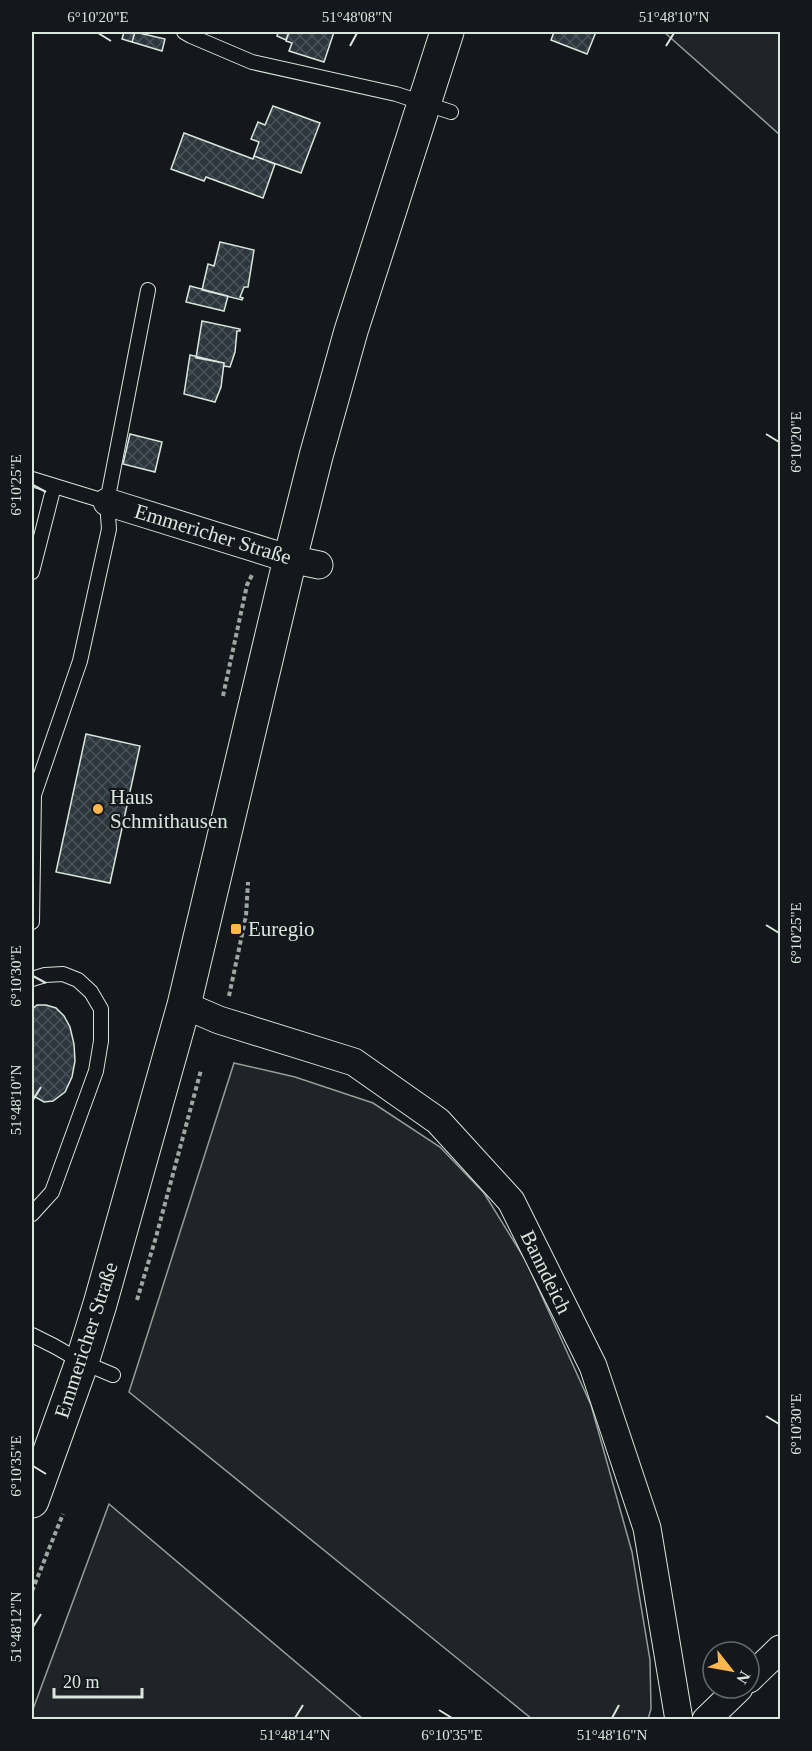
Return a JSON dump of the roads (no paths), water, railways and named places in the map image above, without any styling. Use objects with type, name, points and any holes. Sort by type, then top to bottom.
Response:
[{"type":"main road","name":"Emmericher Straße","points":[[32,1501],[82,1362],[100,1304],[184,1005],[304,562],[351,331],[438,108],[447,32]]},
{"type":"street","name":"Emmericher Straße","points":[[107,502],[304,562]]},
{"type":"street","name":"Banndeich","points":[[184,1005],[219,1020],[354,1062],[438,1121],[511,1202],[593,1366],[647,1528],[679,1719]]},
{"type":"street","points":[[761,1667],[780,1649]]},
{"type":"street","points":[[706,1719],[726,1700]]},
{"type":"lane","points":[[184,32],[252,62],[396,94],[438,108]]},
{"type":"lane","points":[[32,922],[34,795],[80,661],[110,529],[107,502],[148,290]]},
{"type":"lane","points":[[32,479],[107,502]]},
{"type":"lane","points":[[32,572],[54,486]]},
{"type":"lane","points":[[32,979],[45,975],[63,974],[78,980],[91,992],[101,1009],[101,1041],[96,1071],[52,1192],[32,1214]]},
{"type":"lane","points":[[32,1335],[82,1362],[113,1375]]},
{"type":"place","name":"Haus Schmithausen","points":[[98,809]]},
{"type":"place","name":"Euregio","points":[[236,929]]}]
